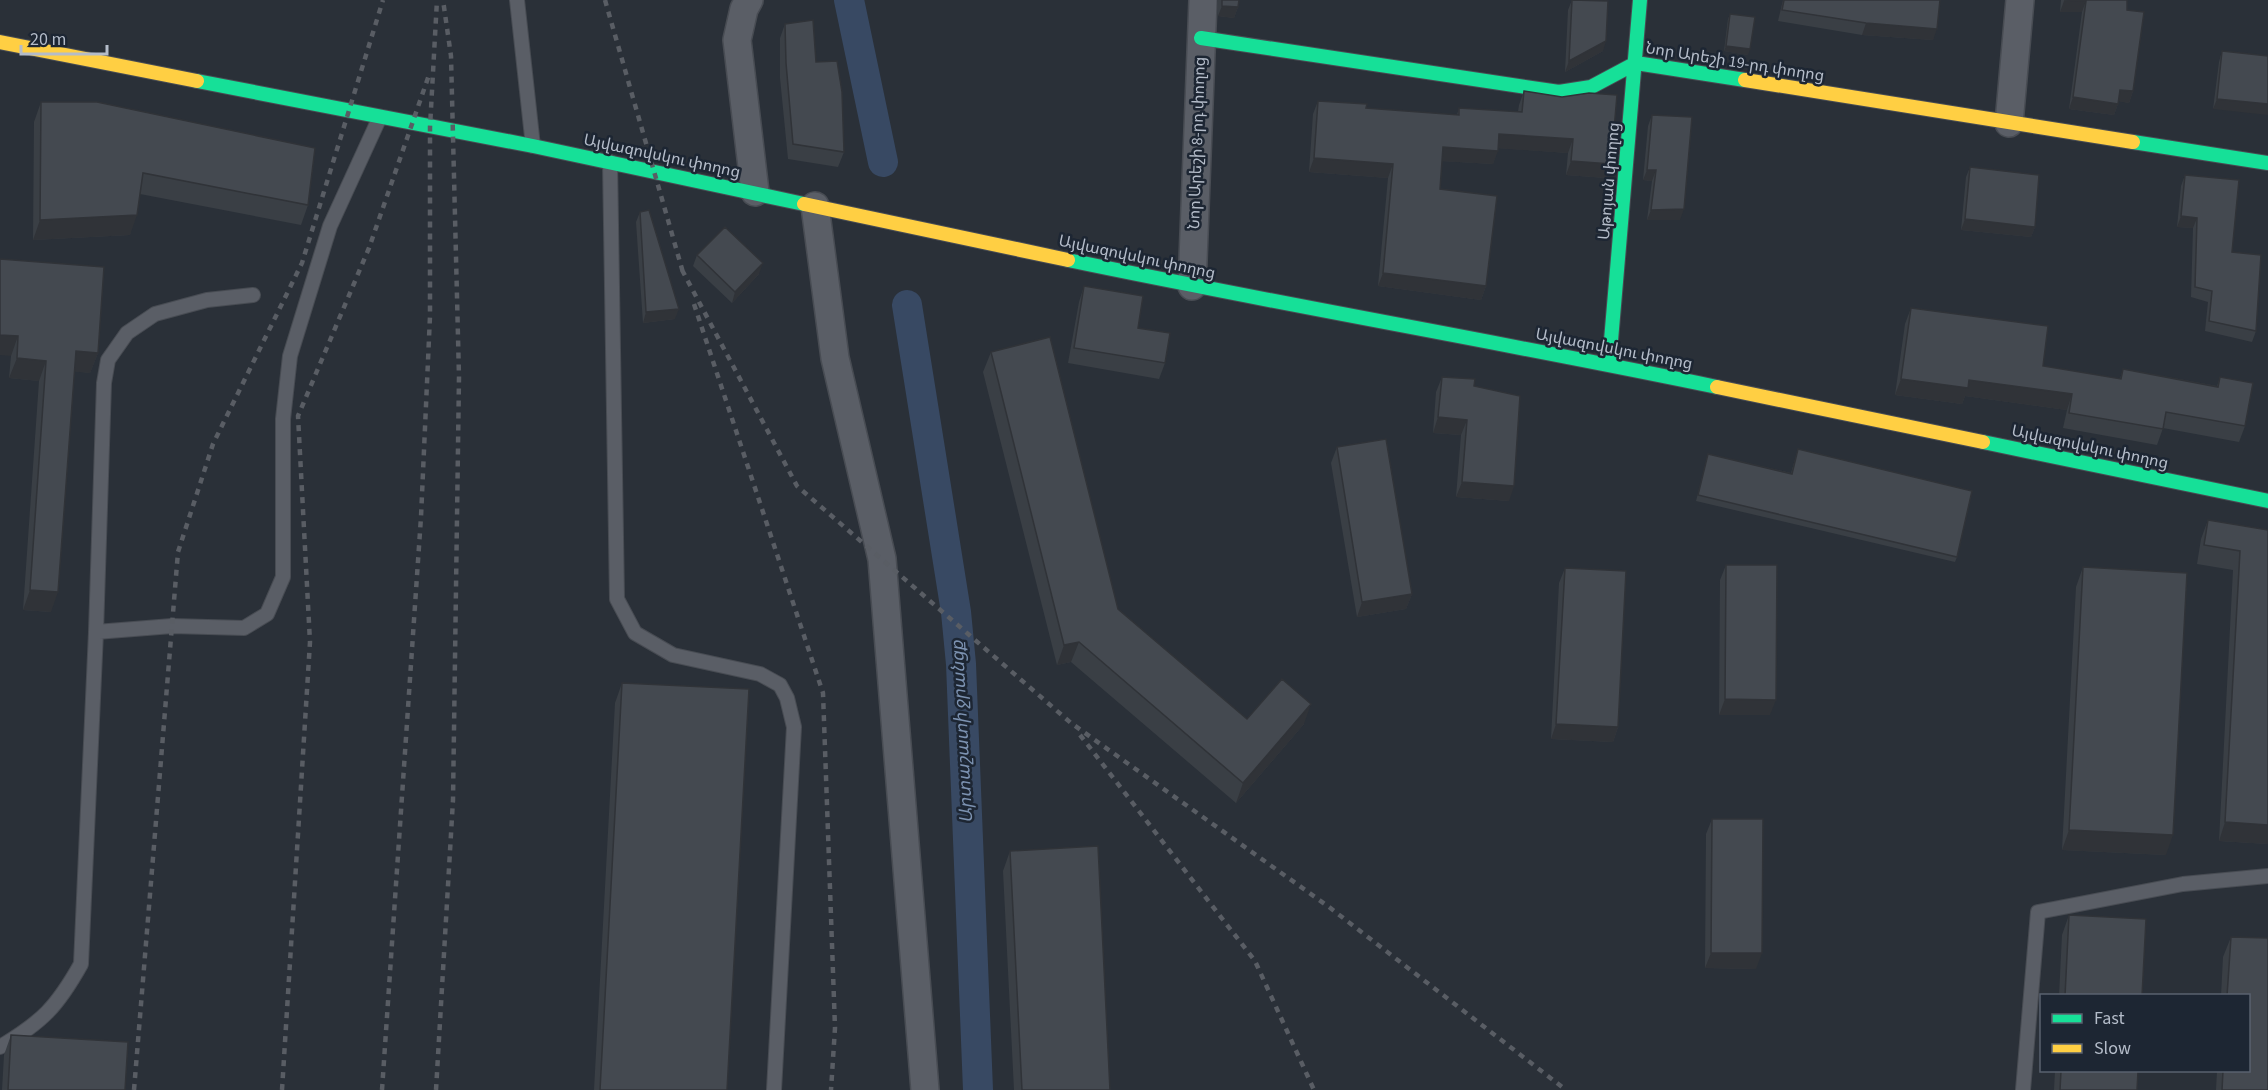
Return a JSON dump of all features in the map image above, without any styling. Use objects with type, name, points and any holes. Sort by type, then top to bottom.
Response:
[{"type":"main road","name":"Աթոյան փողոց","points":[[1609,364],[1640,0]]},
{"type":"main road","name":"Նոր Արեշի 19-րդ փողոց","points":[[1201,38],[1559,92],[1591,87],[1636,63],[2268,163]]},
{"type":"main road","name":"Այվազովսկու փողոց","points":[[0,42],[379,118],[533,146],[1192,286],[1609,364],[2268,501]]},
{"type":"street","points":[[749,0],[744,9],[737,40],[755,192]]},
{"type":"street","name":"Նոր Արեշի 8-րդ փողոց","points":[[1192,286],[1203,0]]},
{"type":"street","points":[[2009,123],[2020,0]]},
{"type":"street","points":[[815,206],[835,358],[882,559],[925,1090]]},
{"type":"lane","points":[[517,0],[533,146]]},
{"type":"lane","points":[[96,632],[172,626],[244,628],[267,614],[283,577],[283,419],[290,356],[330,226],[379,118]]},
{"type":"lane","points":[[610,162],[617,599],[635,633],[673,655],[760,674],[780,685],[787,698],[794,728],[774,1090]]},
{"type":"lane","points":[[0,1047],[43,1018],[64,994],[81,964],[96,632],[104,383],[108,360],[127,333],[155,314],[207,300],[253,295]]},
{"type":"lane","points":[[2023,1090],[2038,912],[2183,884],[2268,876]]},
{"type":"building","points":[[1222,0],[1239,0],[1238,7],[1222,6]]},
{"type":"building","points":[[1572,0],[1608,1],[1606,41],[1569,61]]},
{"type":"building","points":[[1784,0],[1940,0],[1937,29],[1866,23],[1782,10]]},
{"type":"building","points":[[2064,0],[2127,0],[2127,10],[2144,12],[2133,91],[2120,90],[2118,104],[2073,97],[2086,1]]},
{"type":"building","points":[[1730,14],[1755,17],[1750,49],[1726,46]]},
{"type":"building","points":[[813,20],[816,62],[837,61],[842,92],[844,152],[793,144],[785,24]]},
{"type":"building","points":[[2222,51],[2268,56],[2268,104],[2217,99]]},
{"type":"building","points":[[1524,91],[1562,97],[1589,93],[1617,95],[1611,164],[1571,161],[1573,139],[1499,134],[1498,151],[1443,147],[1440,189],[1497,196],[1486,286],[1383,273],[1393,164],[1314,158],[1318,101],[1367,104],[1366,108],[1459,115],[1459,108],[1522,112]]},
{"type":"building","points":[[41,102],[97,102],[315,148],[308,205],[143,173],[137,215],[40,220]]},
{"type":"building","points":[[1652,115],[1692,117],[1684,209],[1651,210],[1656,170],[1647,170]]},
{"type":"building","points":[[1970,167],[2039,175],[2035,227],[1965,219]]},
{"type":"building","points":[[2185,175],[2239,180],[2232,252],[2261,255],[2256,331],[2209,321],[2212,291],[2195,287],[2197,218],[2181,216]]},
{"type":"building","points":[[649,210],[679,309],[646,312],[640,212]]},
{"type":"building","points":[[725,227],[763,263],[735,292],[697,255]]},
{"type":"building","points":[[0,259],[104,267],[98,353],[76,351],[58,592],[30,590],[46,361],[17,358],[18,336],[0,335]]},
{"type":"building","points":[[1084,286],[1143,296],[1138,328],[1170,333],[1165,363],[1074,348]]},
{"type":"building","points":[[1911,308],[2048,326],[2043,366],[2121,379],[2123,369],[2218,387],[2220,377],[2253,383],[2245,426],[2166,412],[2163,429],[2069,413],[2072,394],[1969,380],[1968,388],[1901,379]]},
{"type":"building","points":[[1050,337],[1118,609],[1247,719],[1282,679],[1311,704],[1243,783],[1079,642],[1064,645],[991,352]]},
{"type":"building","points":[[1442,377],[1475,379],[1474,386],[1520,396],[1514,486],[1462,482],[1467,420],[1438,417]]},
{"type":"building","points":[[1386,439],[1412,594],[1362,602],[1337,447]]},
{"type":"building","points":[[1798,449],[1972,491],[1957,557],[1698,495],[1708,454],[1792,474]]},
{"type":"building","points":[[2208,520],[2268,530],[2268,825],[2225,822],[2240,551],[2204,545]]},
{"type":"building","points":[[1726,565],[1777,565],[1776,700],[1725,699]]},
{"type":"building","points":[[2083,567],[2187,573],[2173,835],[2069,830]]},
{"type":"building","points":[[1565,568],[1626,571],[1618,727],[1556,724]]},
{"type":"building","points":[[622,683],[749,689],[727,1090],[600,1090]]},
{"type":"building","points":[[1712,819],[1763,819],[1762,953],[1711,953]]},
{"type":"building","points":[[1098,846],[1110,1090],[1022,1090],[1010,851]]},
{"type":"building","points":[[2069,915],[2146,919],[2142,994],[2065,994]]},
{"type":"building","points":[[2231,937],[2268,938],[2268,1090],[2222,1090],[2223,1072],[2250,1072],[2250,994],[2227,994]]},
{"type":"building","points":[[11,1035],[128,1042],[125,1090],[8,1090]]},
{"type":"building","points":[[2061,1072],[2138,1072],[2137,1090],[2060,1090]]},
{"type":"waterway","name":"Արտաշատի ջրանցք","points":[[849,0],[883,162]]},
{"type":"waterway","name":"Արտաշատի ջրանցք","points":[[907,305],[956,612],[961,664],[978,1090]]},
{"type":"railway","points":[[134,1090],[178,552],[213,444],[302,263],[383,0]]},
{"type":"railway","points":[[382,1090],[421,517],[430,316],[430,127],[437,0]]},
{"type":"railway","points":[[436,1090],[453,800],[459,377],[451,56],[443,0]]},
{"type":"railway","points":[[605,0],[684,276]]},
{"type":"railway","points":[[282,1090],[310,642],[298,416],[369,248],[429,75]]},
{"type":"railway","points":[[682,270],[797,486],[1071,723],[1329,907],[1566,1090]]},
{"type":"railway","points":[[694,304],[823,693],[835,1028],[831,1090]]},
{"type":"railway","points":[[1080,735],[1255,961],[1314,1090]]},
{"type":"traffic: fast","points":[[1609,364],[1640,0]]},
{"type":"traffic: fast","points":[[1201,38],[1559,92],[1591,87],[1636,63],[1745,80]]},
{"type":"traffic: fast","points":[[197,81],[533,146],[804,204]]},
{"type":"traffic: fast","points":[[2133,142],[2268,163]]},
{"type":"traffic: fast","points":[[1068,260],[1717,387]]},
{"type":"traffic: fast","points":[[1983,442],[2268,501]]},
{"type":"traffic: slow","points":[[0,42],[197,81]]},
{"type":"traffic: slow","points":[[1745,80],[2133,142]]},
{"type":"traffic: slow","points":[[804,204],[1068,260]]},
{"type":"traffic: slow","points":[[1717,387],[1983,442]]}]
